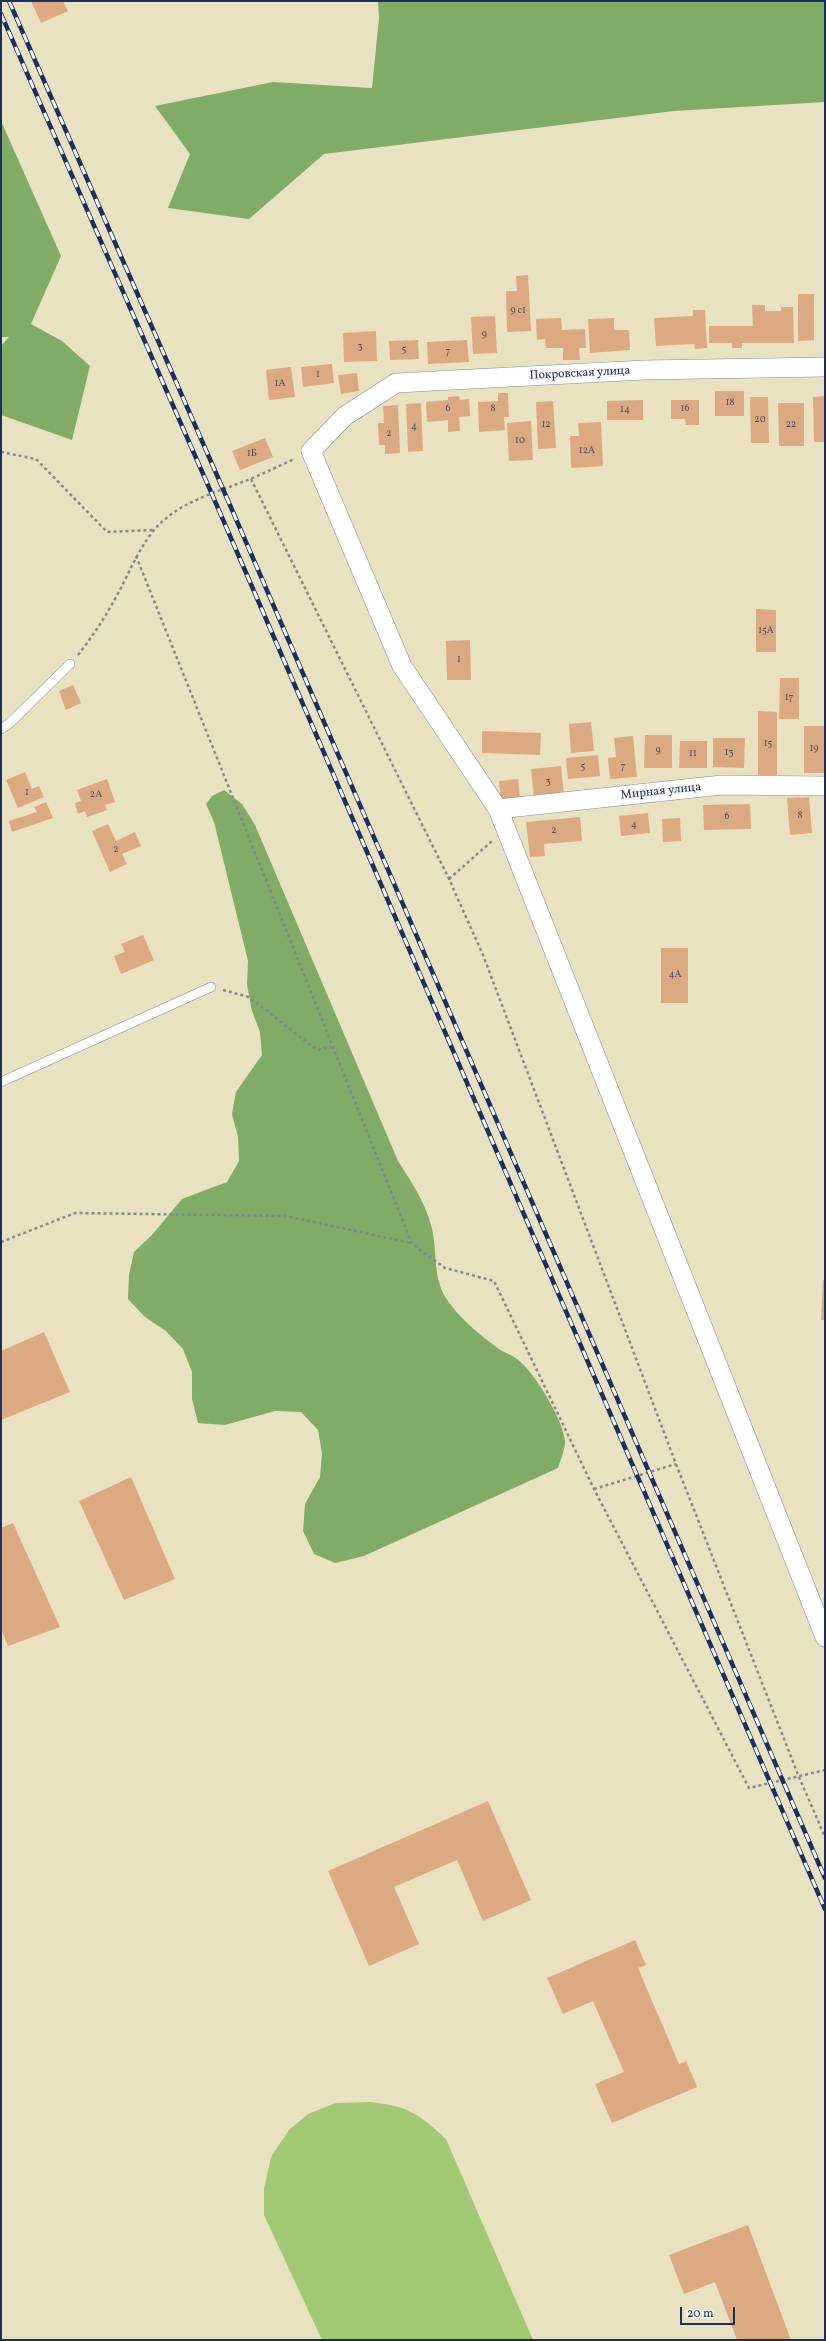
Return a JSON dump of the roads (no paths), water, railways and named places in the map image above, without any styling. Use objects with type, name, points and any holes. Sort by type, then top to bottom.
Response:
[{"type":"street","name":"Покровская улица","points":[[498,809],[402,666],[311,451],[345,416],[396,383],[644,370],[825,367]]},
{"type":"street","name":"Мирная улица","points":[[498,809],[722,785],[825,786]]},
{"type":"street","points":[[498,809],[825,1637]]},
{"type":"lane","points":[[1,729],[12,722],[70,664]]},
{"type":"lane","points":[[1,1082],[211,987]]},
{"type":"railway","points":[[9,1],[223,489],[825,1878]]},
{"type":"railway","points":[[1,14],[211,492],[825,1909]]}]
